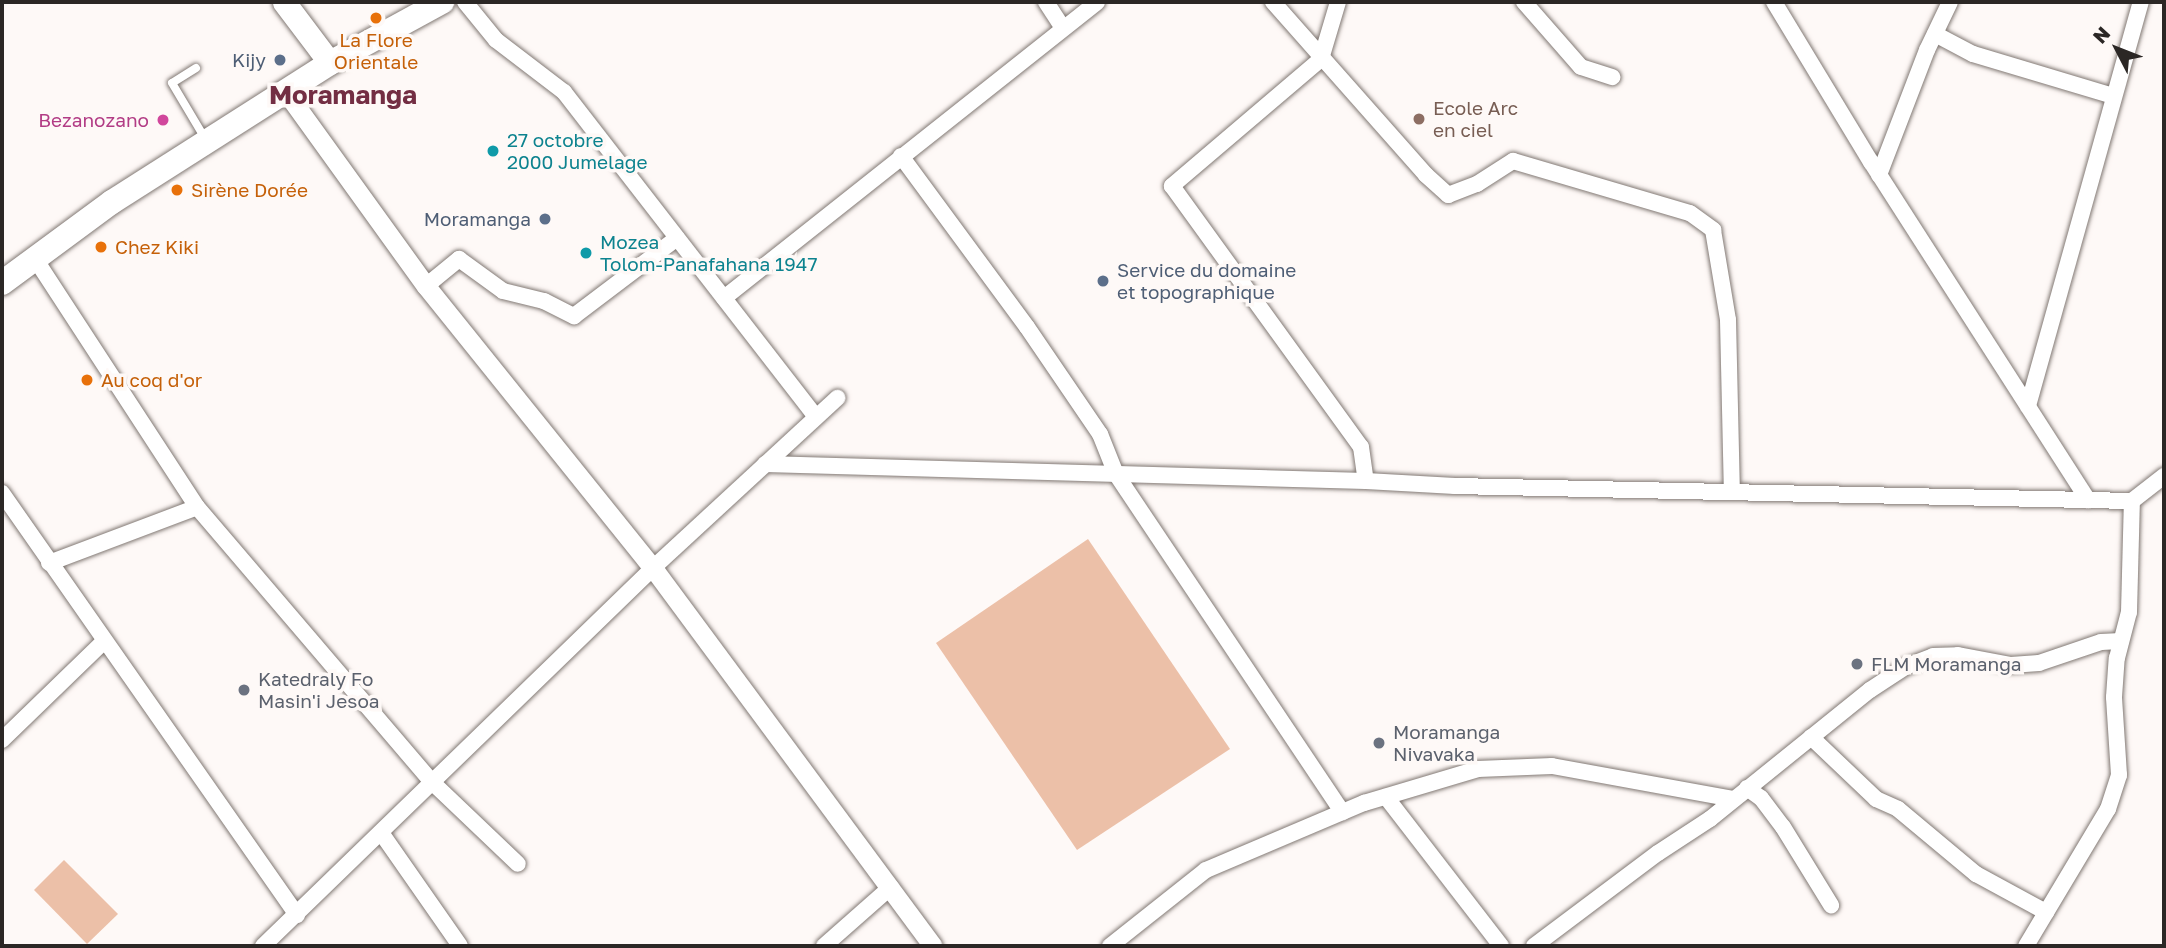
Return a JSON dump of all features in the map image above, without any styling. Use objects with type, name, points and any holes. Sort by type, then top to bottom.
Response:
[{"type":"main road","points":[[284,2],[330,63]]},
{"type":"main road","points":[[2,283],[112,202],[330,63],[443,2]]},
{"type":"street","points":[[465,2],[496,40],[564,92],[816,417]]},
{"type":"street","points":[[1046,2],[1063,28]]},
{"type":"street","points":[[724,298],[1097,2]]},
{"type":"street","points":[[1273,2],[1426,175],[1448,195],[1477,184],[1513,161],[1690,213],[1713,230],[1728,320],[1732,492]]},
{"type":"street","points":[[1338,2],[1321,59],[1172,186],[1361,447],[1366,481]]},
{"type":"street","points":[[1524,2],[1581,67],[1612,77]]},
{"type":"street","points":[[1774,2],[1880,175],[2088,500]]},
{"type":"street","points":[[1880,175],[1950,2]]},
{"type":"street","points":[[2028,406],[2141,2]]},
{"type":"street","points":[[1935,34],[1973,54],[2113,96]]},
{"type":"street","points":[[286,92],[426,286],[653,568],[933,946]]},
{"type":"street","points":[[901,156],[1027,327],[1100,434],[1115,474],[1342,812]]},
{"type":"street","points":[[426,286],[459,259],[503,291],[544,301],[574,316],[677,238]]},
{"type":"street","points":[[34,257],[197,507],[433,783],[518,864]]},
{"type":"street","points":[[262,946],[382,834],[653,568],[836,398]]},
{"type":"street","points":[[765,464],[1366,481],[1455,486],[2133,501],[2164,476]]},
{"type":"street","points":[[2,493],[298,915]]},
{"type":"street","points":[[2026,946],[2108,809],[2119,775],[2114,697],[2121,641],[2129,612],[2133,501]]},
{"type":"street","points":[[49,563],[197,507]]},
{"type":"street","points":[[2,740],[104,640]]},
{"type":"street","points":[[1534,946],[1734,799],[1905,667],[1933,656],[1958,655],[2011,665],[2039,663],[2101,642],[2121,641]]},
{"type":"street","points":[[1811,737],[1876,799],[1898,809],[1976,874],[2046,912]]},
{"type":"street","points":[[1110,946],[1206,870],[1342,812],[1478,769],[1552,766],[1734,799]]},
{"type":"street","points":[[1747,788],[1761,797],[1783,827],[1831,905]]},
{"type":"street","points":[[1387,797],[1502,946]]},
{"type":"street","points":[[382,834],[460,946]]},
{"type":"street","points":[[824,946],[891,887]]},
{"type":"lane","points":[[196,68],[172,83],[208,142]]},
{"type":"shaded area","points":[[1088,539],[1230,749],[1077,850],[936,643]]},
{"type":"shaded area","points":[[64,860],[118,914],[87,944],[34,890]]},
{"type":"place","name":"La Flore Orientale","points":[[376,18]]},
{"type":"place","name":"Kijy","points":[[280,60]]},
{"type":"place","name":"Ecole Arc en ciel","points":[[1419,119]]},
{"type":"place","name":"Bezanozano","points":[[163,120]]},
{"type":"place","name":"27 octobre 2000 Jumelage","points":[[493,151]]},
{"type":"place","name":"Sirène Dorée","points":[[177,190]]},
{"type":"place","name":"Moramanga","points":[[545,219]]},
{"type":"place","name":"Chez Kiki","points":[[101,247]]},
{"type":"place","name":"Mozea Tolom-Panafahana 1947","points":[[586,253]]},
{"type":"place","name":"Service du domaine et topographique","points":[[1103,281]]},
{"type":"place","name":"Au coq d'or","points":[[87,380]]},
{"type":"place","name":"FLM Moramanga","points":[[1857,664]]},
{"type":"place","name":"Katedraly Fo Masin'i Jesoa","points":[[244,690]]},
{"type":"place","name":"Moramanga Nivavaka","points":[[1379,743]]},
{"type":"district","name":"Moramanga","points":[[343,95]]}]
